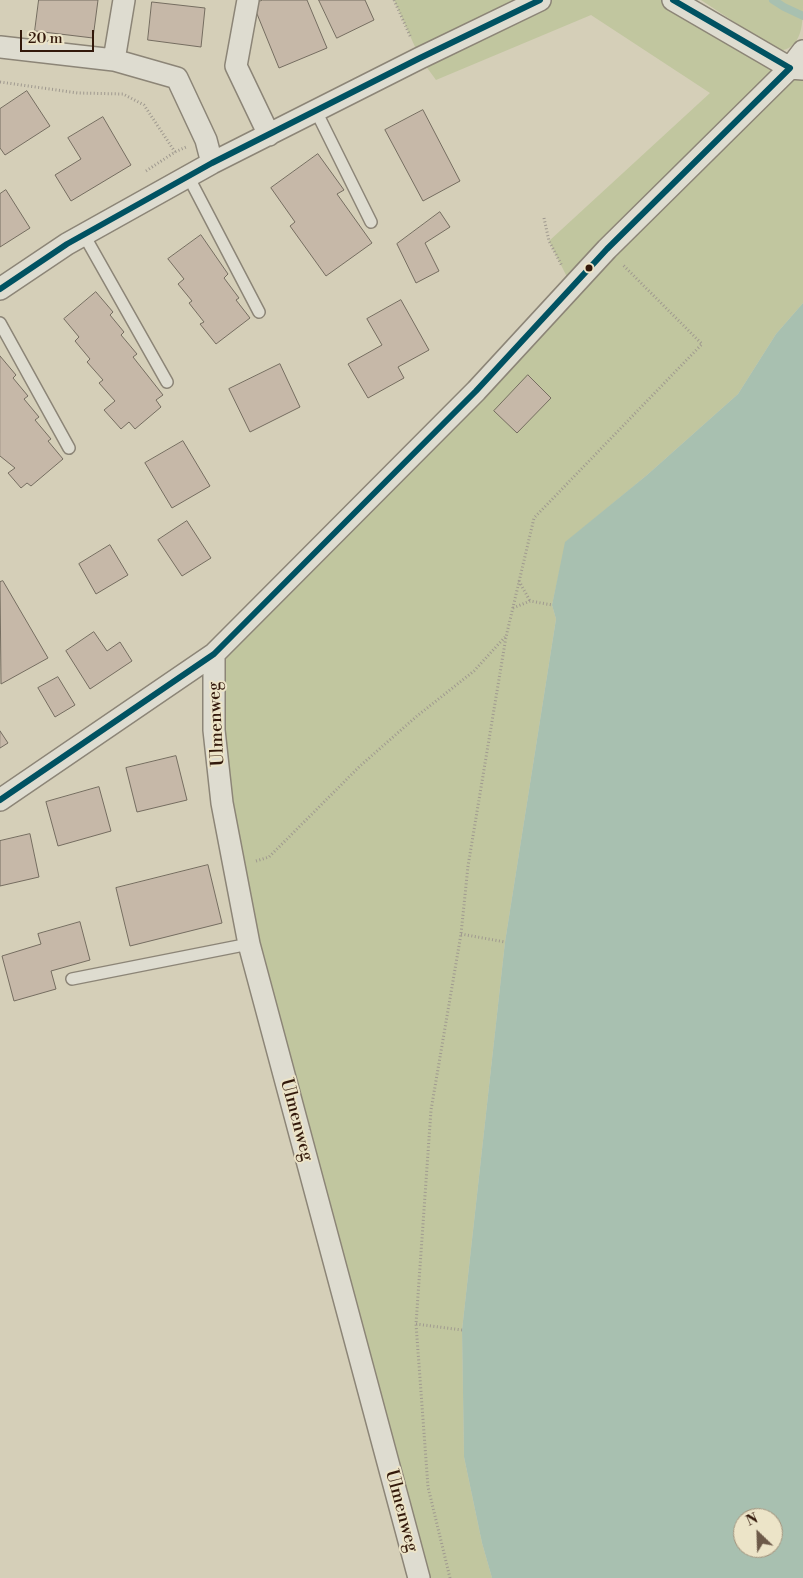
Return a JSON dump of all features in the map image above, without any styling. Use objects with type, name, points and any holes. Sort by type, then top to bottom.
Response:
[{"type":"street","points":[[114,60],[124,0]]},
{"type":"street","points":[[248,0],[236,66],[269,135]]},
{"type":"street","points":[[0,289],[67,244],[212,163],[540,0]]},
{"type":"street","points":[[0,800],[214,654],[476,391],[607,249],[799,62],[673,0]]},
{"type":"street","points":[[0,47],[114,60],[176,78],[206,140],[212,163]]},
{"type":"street","name":"Ulmenweg","points":[[214,654],[214,730],[222,803],[249,944],[418,1578]]},
{"type":"lane","points":[[316,111],[371,222]]},
{"type":"lane","points":[[188,176],[259,312]]},
{"type":"lane","points":[[84,235],[167,382]]},
{"type":"lane","points":[[0,323],[69,448]]},
{"type":"lane","points":[[72,979],[249,944]]},
{"type":"path","points":[[394,0],[420,58]]},
{"type":"path","points":[[0,82],[78,92],[123,94],[144,105],[175,152]]},
{"type":"path","points":[[544,218],[549,241],[572,286]]},
{"type":"path","points":[[450,1578],[428,1487],[416,1324],[431,1110],[460,934],[468,866],[506,637],[534,518],[702,344],[607,249]]},
{"type":"path","points":[[519,581],[530,601]]},
{"type":"path","points":[[512,608],[530,601],[552,605]]},
{"type":"path","points":[[235,868],[268,857],[360,766],[417,716],[474,670],[506,637]]},
{"type":"path","points":[[460,934],[505,942]]},
{"type":"path","points":[[416,1324],[462,1330]]},
{"type":"shaded area","points":[[394,0],[673,0],[803,77],[803,303],[776,334],[738,394],[647,475],[566,542],[552,605],[556,619],[505,942],[462,1330],[464,1457],[482,1543],[492,1578],[419,1578],[249,944],[214,654],[572,287],[549,241],[710,93],[591,15],[436,80],[420,58]]},
{"type":"shaded area","points":[[701,0],[803,0],[803,17],[800,33],[792,45],[778,51]]},
{"type":"shaded area","points":[[803,303],[803,1578],[492,1578],[482,1543],[464,1457],[462,1330],[505,942],[556,619],[552,605],[565,542],[647,475],[738,394],[776,334]]},
{"type":"building","points":[[39,0],[98,0],[93,38],[35,31]]},
{"type":"building","points":[[263,0],[307,0],[327,48],[279,68],[253,4]]},
{"type":"building","points":[[319,0],[365,0],[374,20],[337,38]]},
{"type":"building","points":[[152,2],[205,8],[201,47],[148,40]]},
{"type":"building","points":[[27,91],[50,126],[5,155],[0,148],[0,109]]},
{"type":"building","points":[[423,110],[460,181],[423,201],[385,130]]},
{"type":"building","points":[[103,117],[131,165],[71,201],[55,175],[81,159],[68,138]]},
{"type":"building","points":[[318,154],[344,190],[337,194],[372,243],[326,276],[290,226],[295,222],[271,188]]},
{"type":"building","points":[[6,190],[30,228],[0,247],[0,194]]},
{"type":"building","points":[[440,212],[450,227],[425,243],[439,271],[416,283],[397,244]]},
{"type":"building","points":[[201,235],[228,274],[224,278],[239,298],[236,300],[250,318],[216,344],[200,324],[204,322],[189,303],[192,301],[178,284],[184,279],[168,259]]},
{"type":"building","points":[[96,292],[113,312],[110,315],[124,332],[121,335],[137,354],[133,357],[163,395],[156,400],[161,407],[135,429],[129,422],[121,429],[104,410],[115,401],[99,383],[103,380],[87,362],[90,359],[75,341],[79,337],[64,319]]},
{"type":"building","points":[[401,300],[429,350],[398,367],[404,378],[368,398],[348,364],[382,345],[367,319]]},
{"type":"building","points":[[0,356],[16,375],[13,378],[28,396],[24,399],[39,417],[35,420],[51,439],[48,441],[63,459],[31,486],[27,483],[21,488],[8,473],[15,468],[0,456]]},
{"type":"building","points":[[280,364],[300,407],[250,432],[229,389]]},
{"type":"building","points":[[528,375],[551,398],[517,433],[494,411]]},
{"type":"building","points":[[183,441],[210,486],[172,508],[145,463]]},
{"type":"building","points":[[187,521],[211,558],[182,576],[158,540]]},
{"type":"building","points":[[110,545],[128,575],[96,594],[79,564]]},
{"type":"building","points":[[3,581],[48,658],[1,684],[0,582]]},
{"type":"building","points":[[94,632],[107,651],[120,642],[132,661],[90,689],[66,651]]},
{"type":"building","points":[[58,677],[75,705],[55,717],[38,688]]},
{"type":"building","points":[[0,731],[8,743],[0,748]]},
{"type":"building","points":[[176,756],[187,800],[137,812],[126,768]]},
{"type":"building","points":[[99,787],[111,831],[58,846],[46,802]]},
{"type":"building","points":[[30,834],[39,877],[0,886],[0,841]]},
{"type":"building","points":[[208,865],[222,923],[130,946],[116,888]]},
{"type":"building","points":[[80,922],[90,960],[51,971],[56,989],[14,1001],[2,956],[41,944],[38,934]]},
{"type":"waterway","points":[[773,0],[803,16]]},
{"type":"transit line","points":[[0,289],[67,244],[212,163],[540,0]]},
{"type":"transit line","points":[[673,0],[790,68]]},
{"type":"transit line","points":[[0,800],[214,654],[476,391],[607,249],[790,68]]}]
